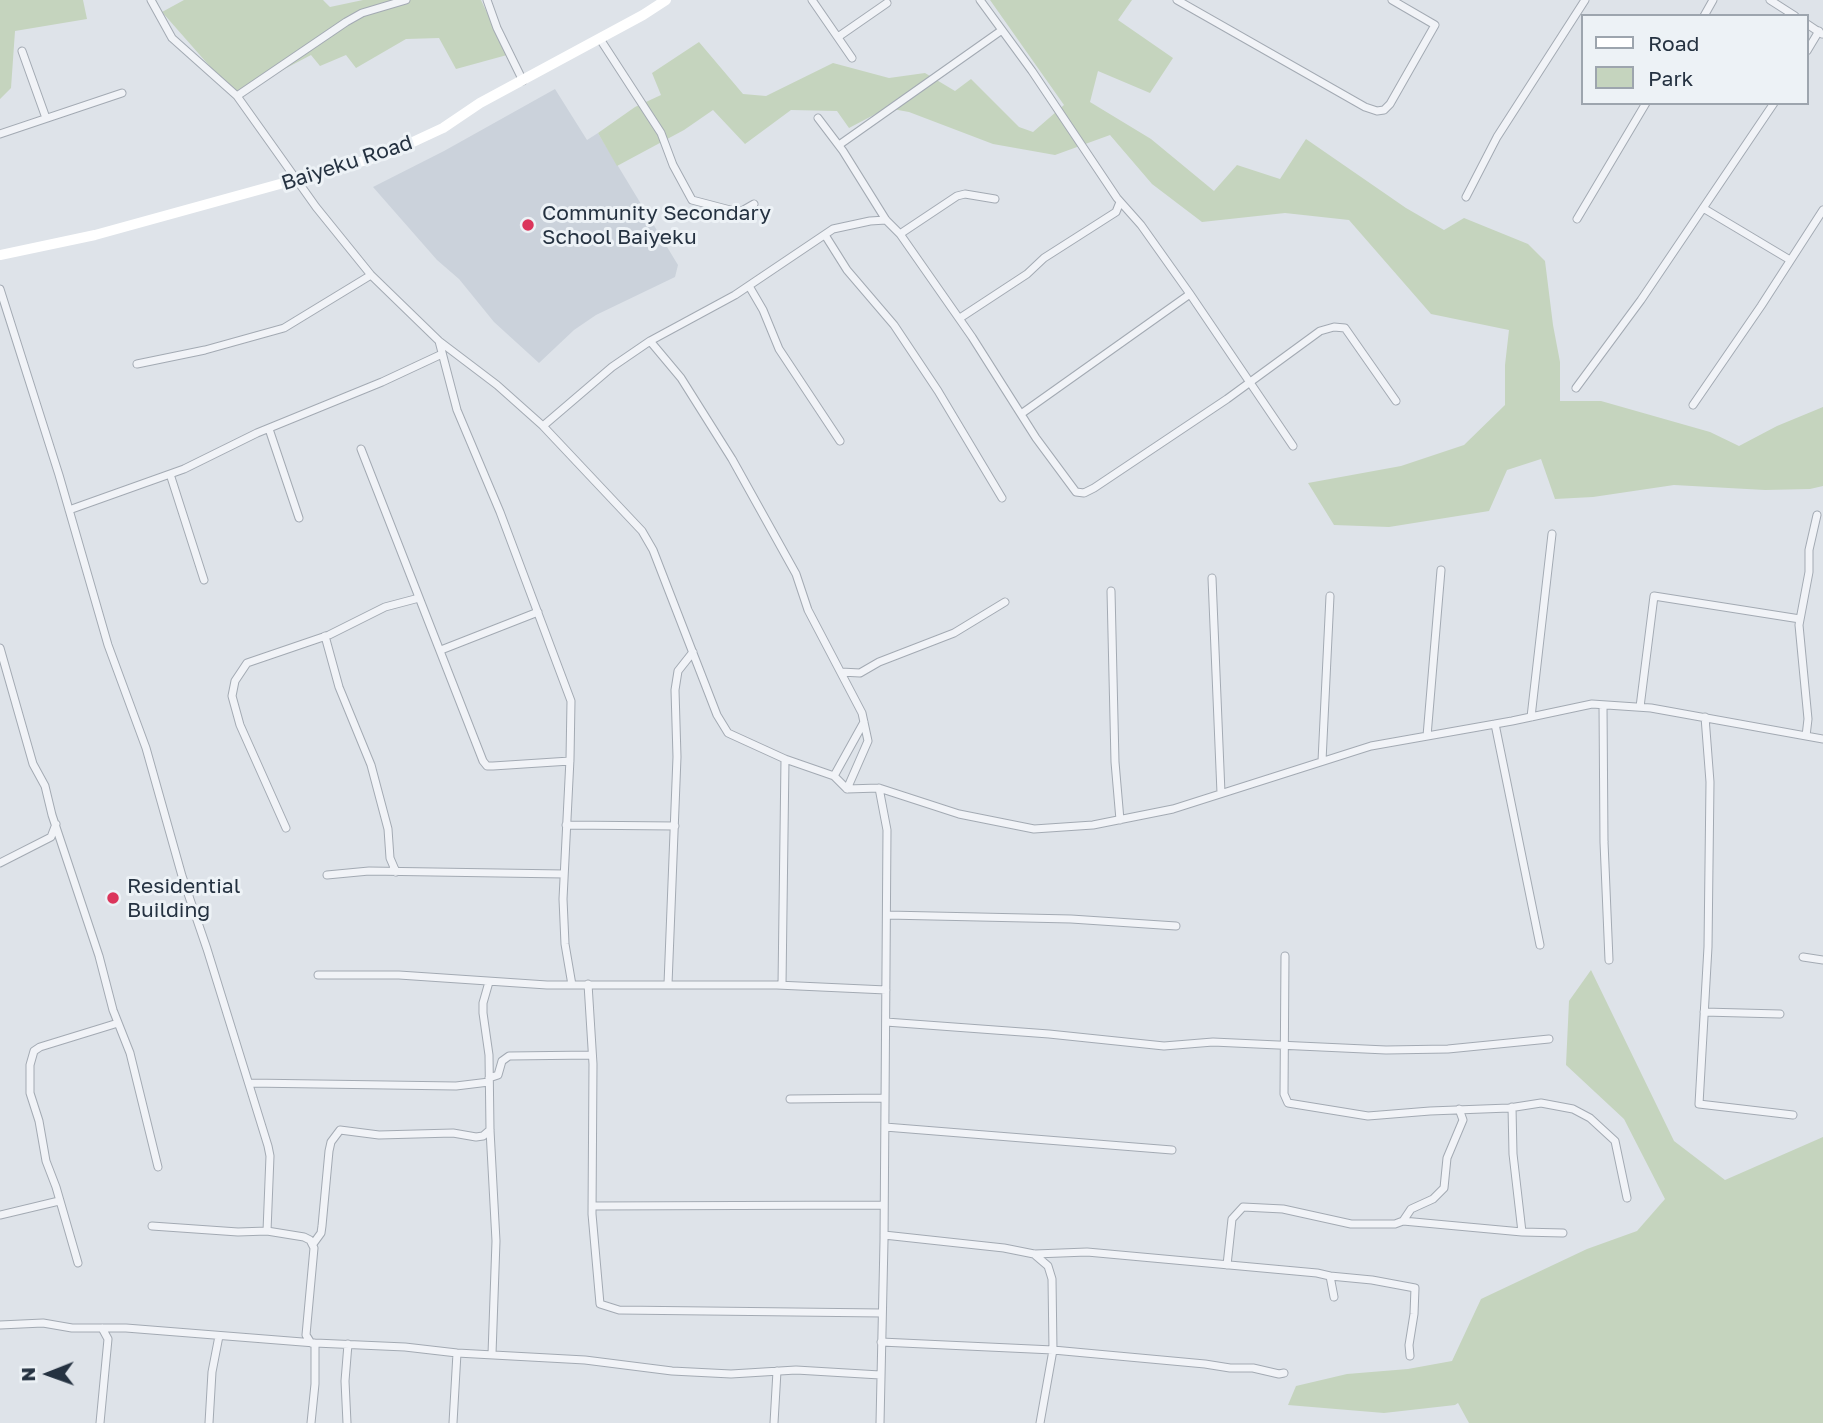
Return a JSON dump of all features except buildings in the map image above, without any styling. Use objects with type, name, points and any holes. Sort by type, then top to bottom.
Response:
[{"type":"main road","name":"Baiyeku Road","points":[[0,255],[95,235],[377,157],[414,142],[666,0]]},
{"type":"street","points":[[151,0],[172,38],[237,96],[348,249],[371,275],[439,341],[497,385],[543,426],[642,531],[653,550],[717,715],[728,733],[785,759],[834,776],[847,789],[878,788],[958,814],[1034,829],[1093,825],[1172,809],[1371,746],[1592,704],[1640,707],[1823,738]]},
{"type":"street","points":[[237,96],[346,22],[362,13],[406,0]]},
{"type":"street","points":[[487,0],[523,81]]},
{"type":"street","points":[[812,0],[852,58]]},
{"type":"street","points":[[980,0],[1032,71],[1120,202],[1141,225],[1190,294],[1293,446]]},
{"type":"street","points":[[1177,0],[1365,107],[1377,111],[1384,110],[1390,104],[1435,25],[1392,0]]},
{"type":"street","points":[[1466,197],[1497,137],[1585,0]]},
{"type":"street","points":[[1770,0],[1792,14]]},
{"type":"street","points":[[838,37],[887,3]]},
{"type":"street","points":[[839,145],[1002,30]]},
{"type":"street","points":[[1809,48],[1821,33]]},
{"type":"street","points":[[600,38],[661,133],[673,164],[692,200],[740,212],[754,204]]},
{"type":"street","points":[[22,51],[46,118]]},
{"type":"street","points":[[0,134],[122,93]]},
{"type":"street","points":[[1577,219],[1645,105]]},
{"type":"street","points":[[1576,388],[1641,300],[1773,105]]},
{"type":"street","points":[[818,118],[839,145],[886,220],[900,234],[960,318],[1021,414],[1076,492],[1084,493],[1320,331],[1340,326],[1345,328],[1396,401]]},
{"type":"street","points":[[900,234],[957,196],[965,194],[995,199]]},
{"type":"street","points":[[1116,212],[1120,202]]},
{"type":"street","points":[[1703,208],[1790,260]]},
{"type":"street","points":[[1693,405],[1823,211]]},
{"type":"street","points":[[960,318],[1027,275],[1044,258],[1116,212],[1130,212]]},
{"type":"street","points":[[543,426],[612,367],[650,341],[749,286],[825,234],[841,226],[886,220]]},
{"type":"street","points":[[825,234],[846,270],[894,325],[1002,498]]},
{"type":"street","points":[[137,364],[205,351],[284,328],[371,275]]},
{"type":"street","points":[[749,286],[763,310],[779,349],[840,441]]},
{"type":"street","points":[[0,289],[108,645],[146,748],[182,876],[270,1156],[267,1231]]},
{"type":"street","points":[[1021,414],[1190,294]]},
{"type":"street","points":[[439,341],[457,410],[500,512],[570,701],[564,874],[565,944],[572,985]]},
{"type":"street","points":[[650,341],[681,378],[732,459],[796,574],[808,610],[851,690],[864,722],[867,741],[847,789]]},
{"type":"street","points":[[69,510],[170,474],[442,354]]},
{"type":"street","points":[[445,370],[459,357]]},
{"type":"street","points":[[1245,374],[1260,373]]},
{"type":"street","points":[[269,429],[299,518]]},
{"type":"street","points":[[361,449],[483,761],[487,766],[570,761]]},
{"type":"street","points":[[170,474],[204,580]]},
{"type":"street","points":[[1806,736],[1808,719],[1800,619],[1809,572],[1809,550],[1817,515]]},
{"type":"street","points":[[1531,717],[1552,534]]},
{"type":"street","points":[[1427,736],[1441,570]]},
{"type":"street","points":[[1212,578],[1221,793]]},
{"type":"street","points":[[1111,591],[1115,762],[1120,820]]},
{"type":"street","points":[[1322,761],[1330,596]]},
{"type":"street","points":[[1640,707],[1654,596],[1800,619]]},
{"type":"street","points":[[286,828],[240,725],[234,709],[232,688],[247,663],[325,636],[385,607],[419,598]]},
{"type":"street","points":[[851,690],[860,673],[879,662],[954,634],[1005,602]]},
{"type":"street","points":[[441,650],[538,612]]},
{"type":"street","points":[[325,636],[339,687],[371,765],[388,829],[390,858],[396,872]]},
{"type":"street","points":[[0,648],[33,764],[45,786],[118,1023],[130,1053],[158,1167]]},
{"type":"street","points":[[668,984],[677,757],[675,690],[678,671],[693,652]]},
{"type":"street","points":[[841,672],[860,673]]},
{"type":"street","points":[[1603,705],[1604,842],[1609,960]]},
{"type":"street","points":[[1705,718],[1710,782],[1708,947],[1699,1104],[1793,1115]]},
{"type":"street","points":[[834,776],[864,722]]},
{"type":"street","points":[[1494,724],[1540,946]]},
{"type":"street","points":[[782,985],[785,759]]},
{"type":"street","points":[[878,788],[887,830],[880,1423]]},
{"type":"street","points":[[0,863],[51,837],[56,824]]},
{"type":"street","points":[[566,825],[674,826]]},
{"type":"street","points":[[51,837],[62,840]]},
{"type":"street","points":[[380,872],[390,858]]},
{"type":"street","points":[[327,876],[380,872],[564,874]]},
{"type":"street","points":[[887,915],[1071,919],[1176,926]]},
{"type":"street","points":[[1285,956],[1284,1094],[1288,1103],[1368,1116],[1541,1103],[1573,1109],[1590,1118],[1615,1141],[1627,1198]]},
{"type":"street","points":[[1803,957],[1823,959]]},
{"type":"street","points":[[318,975],[399,975],[572,985],[782,985],[886,990]]},
{"type":"street","points":[[489,982],[483,1013],[489,1055],[489,1130],[496,1241],[492,1354]]},
{"type":"street","points":[[588,985],[593,1055],[592,1206],[600,1304],[632,1311],[882,1313]]},
{"type":"street","points":[[1704,1012],[1780,1014]]},
{"type":"street","points":[[886,1022],[1164,1046],[1213,1042],[1386,1050],[1549,1040]]},
{"type":"street","points":[[78,1263],[46,1161],[39,1121],[30,1093],[31,1058],[34,1051],[40,1047],[118,1023]]},
{"type":"street","points":[[249,1083],[456,1086],[489,1080],[498,1075],[502,1061],[509,1056],[593,1055]]},
{"type":"street","points":[[790,1099],[885,1098]]},
{"type":"street","points":[[1512,1107],[1513,1154],[1522,1232]]},
{"type":"street","points":[[1403,1221],[1411,1209],[1433,1199],[1444,1188],[1447,1157],[1463,1120],[1459,1109]]},
{"type":"street","points":[[885,1127],[1172,1150]]},
{"type":"street","points":[[300,1342],[306,1335],[313,1244],[321,1233],[329,1151],[331,1142],[340,1130],[379,1135],[453,1133],[476,1137],[489,1130]]},
{"type":"street","points":[[0,1215],[59,1202]]},
{"type":"street","points":[[592,1206],[884,1205]]},
{"type":"street","points":[[1227,1265],[1232,1219],[1243,1207],[1283,1209],[1351,1224],[1395,1224],[1403,1221],[1563,1233]]},
{"type":"street","points":[[152,1226],[238,1232],[267,1231],[304,1237],[313,1244]]},
{"type":"street","points":[[884,1235],[1004,1248],[1034,1254],[1087,1252],[1317,1273],[1415,1288],[1410,1356]]},
{"type":"street","points":[[1034,1254],[1048,1266],[1052,1279],[1053,1350],[1040,1423]]},
{"type":"street","points":[[1330,1276],[1334,1297]]},
{"type":"street","points":[[0,1325],[43,1323],[72,1328],[116,1328],[313,1343],[348,1343],[457,1353],[585,1360],[672,1371],[731,1374],[796,1370],[880,1375]]},
{"type":"street","points":[[102,1328],[108,1339]]},
{"type":"street","points":[[100,1423],[108,1339],[116,1328]]},
{"type":"street","points":[[306,1335],[313,1343],[315,1384],[311,1423]]},
{"type":"street","points":[[209,1423],[212,1372],[219,1336]]},
{"type":"street","points":[[881,1342],[962,1348],[1053,1350],[1284,1373]]},
{"type":"street","points":[[348,1343],[345,1381],[348,1423]]},
{"type":"street","points":[[453,1423],[457,1353]]},
{"type":"street","points":[[774,1423],[777,1371]]},
{"type":"shaded area","name":"Community Secondary School Baiyeku","points":[[555,89],[587,140],[598,133],[678,265],[675,277],[596,315],[574,330],[539,363],[494,322],[459,279],[437,260],[373,187]]},
{"type":"green space","points":[[0,0],[83,0],[87,19],[15,31],[11,88],[0,99]]},
{"type":"green space","points":[[184,0],[323,0],[330,7],[363,0],[481,0],[507,55],[456,69],[439,38],[406,39],[356,68],[346,55],[320,66],[311,55],[235,95],[162,12]]},
{"type":"green space","points":[[990,0],[1132,0],[1118,20],[1173,58],[1150,93],[1098,71],[1090,102],[1151,139],[1214,191],[1237,165],[1280,179],[1306,139],[1406,208],[1444,230],[1464,218],[1528,244],[1545,261],[1560,362],[1560,401],[1601,401],[1710,432],[1739,446],[1777,426],[1823,407],[1823,486],[1765,490],[1674,485],[1593,497],[1555,499],[1541,459],[1507,470],[1489,511],[1389,527],[1334,525],[1308,483],[1401,466],[1464,445],[1505,405],[1505,365],[1509,330],[1431,314],[1349,220],[1285,213],[1202,222],[1152,184],[1110,135],[1055,155],[993,144],[909,112],[887,108],[849,128],[837,111],[791,110],[745,144],[713,110],[684,130],[617,166],[598,133],[635,107],[661,95],[652,73],[699,42],[743,94],[766,96],[833,63],[889,78],[925,73],[955,91],[971,79],[1019,127],[1033,132],[1064,105]]},
{"type":"green space","points":[[1591,970],[1674,1141],[1725,1180],[1823,1137],[1823,1423],[1469,1423],[1458,1403],[1384,1413],[1288,1405],[1296,1386],[1347,1374],[1408,1369],[1452,1361],[1481,1299],[1587,1249],[1637,1231],[1665,1199],[1624,1119],[1566,1065],[1569,1001]]},
{"type":"place","name":"Community Secondary School Baiyeku","points":[[528,225]]},
{"type":"place","name":"Residential Building","points":[[113,898]]}]
